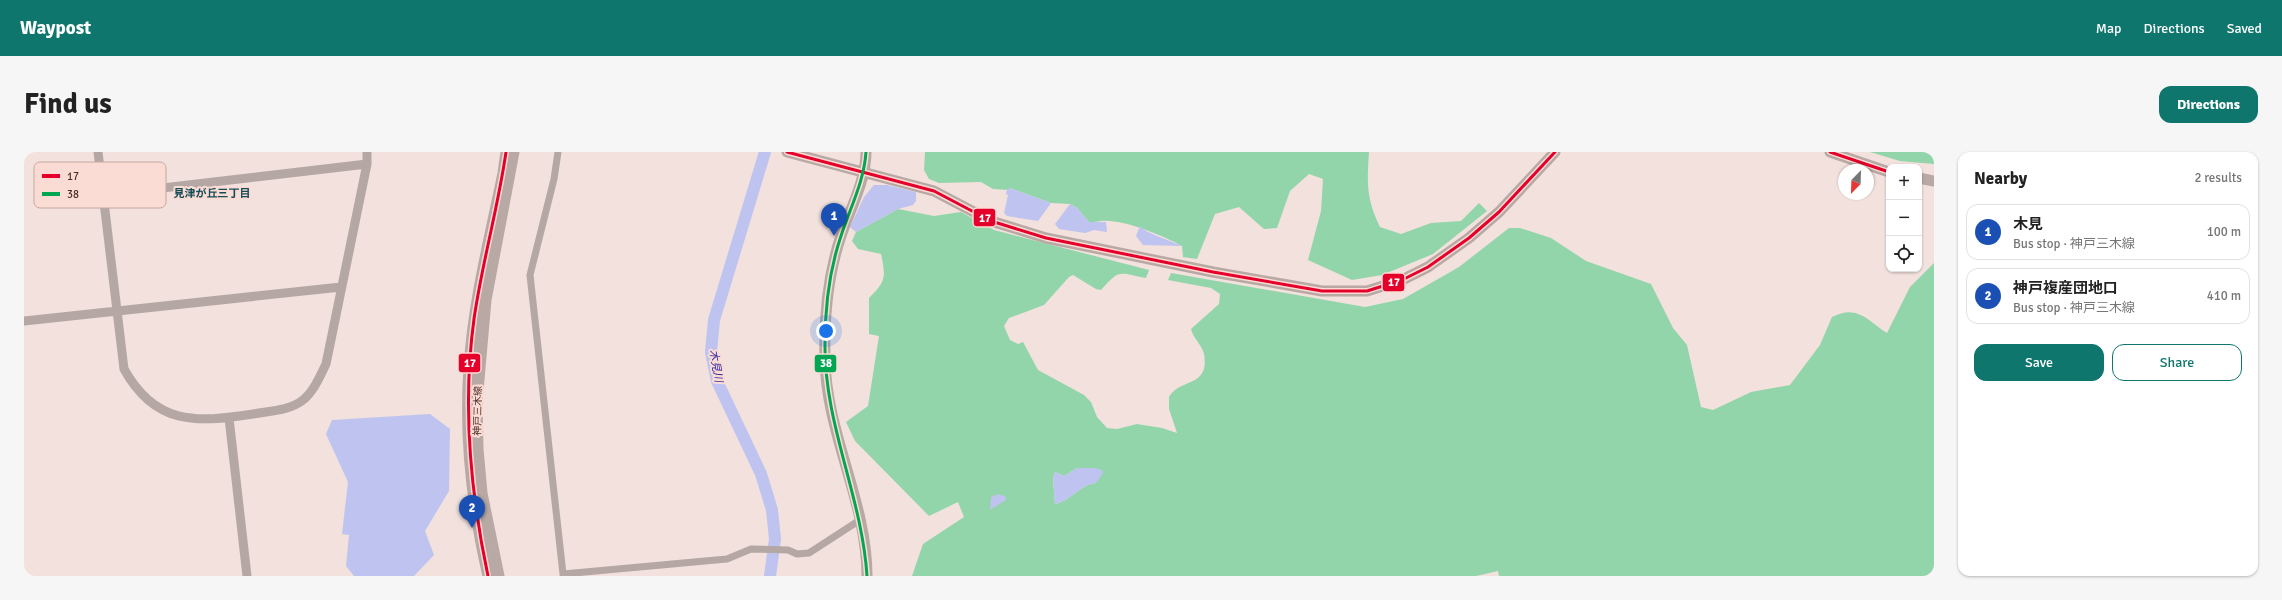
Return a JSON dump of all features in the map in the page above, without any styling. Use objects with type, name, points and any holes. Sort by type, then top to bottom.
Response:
[{"type":"main road","name":"神戸三木線","points":[[488,576],[477,527],[468,448],[469,374],[478,299],[504,173],[506,152]]},
{"type":"main road","name":"神戸三木線","points":[[499,576],[482,493],[478,449],[477,402],[486,300],[514,152]]},
{"type":"main road","points":[[787,152],[934,191],[991,221],[1046,238],[1213,272],[1322,291],[1367,290],[1402,280],[1428,267],[1464,242],[1499,212],[1555,152]]},
{"type":"main road","points":[[866,152],[864,173],[840,237],[832,267],[825,358],[826,388],[860,520],[867,562],[867,576]]},
{"type":"main road","points":[[1830,152],[1886,171]]},
{"type":"main road","points":[[1922,179],[1934,181]]},
{"type":"street","points":[[98,152],[99,162]]},
{"type":"street","points":[[104,208],[115,311],[124,369],[135,389],[167,413],[185,418],[229,418],[285,409],[303,400],[315,386],[326,364],[367,164],[367,152]]},
{"type":"street","points":[[558,152],[554,179],[530,275],[563,574],[610,574],[727,559],[751,549],[788,550],[797,554],[808,553],[860,520]]},
{"type":"street","points":[[166,188],[367,164]]},
{"type":"street","points":[[24,322],[341,287]]},
{"type":"street","points":[[229,418],[247,576]]},
{"type":"green space","points":[[925,152],[1369,152],[1368,190],[1372,208],[1380,227],[1401,234],[1431,223],[1461,221],[1479,203],[1487,211],[1433,254],[1382,275],[1352,280],[1308,260],[1321,211],[1323,179],[1309,174],[1290,191],[1277,228],[1264,229],[1239,207],[1215,214],[1197,259],[1183,257],[1182,246],[1164,237],[1131,225],[1110,221],[1089,222],[1077,208],[1070,204],[1051,203],[1010,188],[1009,190],[993,189],[981,182],[939,183],[929,179],[924,170]]},
{"type":"green space","points":[[1870,152],[1934,152],[1934,164],[1900,161]]},
{"type":"green space","points":[[898,209],[934,216],[961,212],[994,230],[1149,270],[1146,278],[1125,274],[1116,275],[1101,290],[1096,289],[1073,275],[1069,277],[1044,305],[1009,318],[1004,326],[1010,340],[1018,344],[1023,342],[1038,370],[1084,395],[1091,402],[1097,417],[1107,428],[1117,429],[1137,424],[1162,428],[1177,433],[1169,409],[1169,397],[1180,387],[1198,378],[1203,372],[1205,365],[1204,354],[1191,329],[1219,304],[1220,294],[1211,288],[1168,280],[1171,273],[1365,307],[1403,299],[1459,267],[1509,228],[1520,228],[1551,238],[1586,261],[1651,284],[1673,328],[1687,345],[1701,407],[1713,410],[1751,392],[1790,385],[1820,345],[1832,317],[1841,313],[1848,312],[1861,315],[1887,333],[1910,287],[1934,263],[1934,576],[1499,576],[1498,571],[1476,576],[912,576],[923,544],[964,517],[958,502],[929,516],[855,441],[846,422],[868,406],[879,336],[869,334],[869,298],[882,283],[884,274],[881,254],[858,249],[852,241],[856,232]],"holes":[[[1077,468],[1095,468],[1096,483],[1090,484],[1066,500],[1055,504],[1053,479],[1055,472],[1064,476]]]},
{"type":"water","points":[[874,185],[887,185],[916,192],[916,201],[913,205],[898,209],[856,232],[850,227],[864,197]]},
{"type":"water","points":[[1010,188],[1051,203],[1038,221],[1007,216],[1004,213],[1008,195],[1006,194],[1007,190]]},
{"type":"water","points":[[1070,204],[1077,208],[1089,222],[1106,222],[1107,232],[1094,230],[1085,233],[1059,229],[1055,224]]},
{"type":"water","points":[[1140,226],[1153,234],[1182,246],[1143,245],[1136,236]]},
{"type":"water","points":[[430,414],[450,429],[449,491],[425,531],[434,555],[414,576],[354,576],[346,566],[349,535],[342,534],[348,482],[326,434],[332,420]]},
{"type":"water","points":[[1077,468],[1095,468],[1102,470],[1103,473],[1096,483],[1090,484],[1066,500],[1055,504],[1053,479],[1055,472],[1064,476]]},
{"type":"water","points":[[998,494],[1006,497],[1006,500],[990,510],[991,497]]},
{"type":"waterway","name":"木見川","points":[[765,152],[714,320],[711,352],[717,381],[761,474],[772,510],[775,539],[770,576]]},
{"type":"transit line","name":"17","points":[[488,576],[472,480],[468,416],[470,352],[477,298],[499,194],[506,152]]},
{"type":"transit line","name":"17","points":[[787,152],[934,191],[991,221],[1046,238],[1213,272],[1322,291],[1367,291],[1402,280],[1428,267],[1469,238],[1499,212],[1555,152]]},
{"type":"transit line","name":"38","points":[[866,152],[863,174],[833,262],[827,303],[825,344],[826,374],[830,403],[858,518],[864,547],[867,576]]},
{"type":"transit line","name":"17","points":[[1830,152],[1886,171]]},
{"type":"place","name":"木見","points":[[834,236]]},
{"type":"place","name":"神戸複産団地口","points":[[472,528]]},
{"type":"district","name":"見津が丘三丁目","points":[[212,193]]}]
